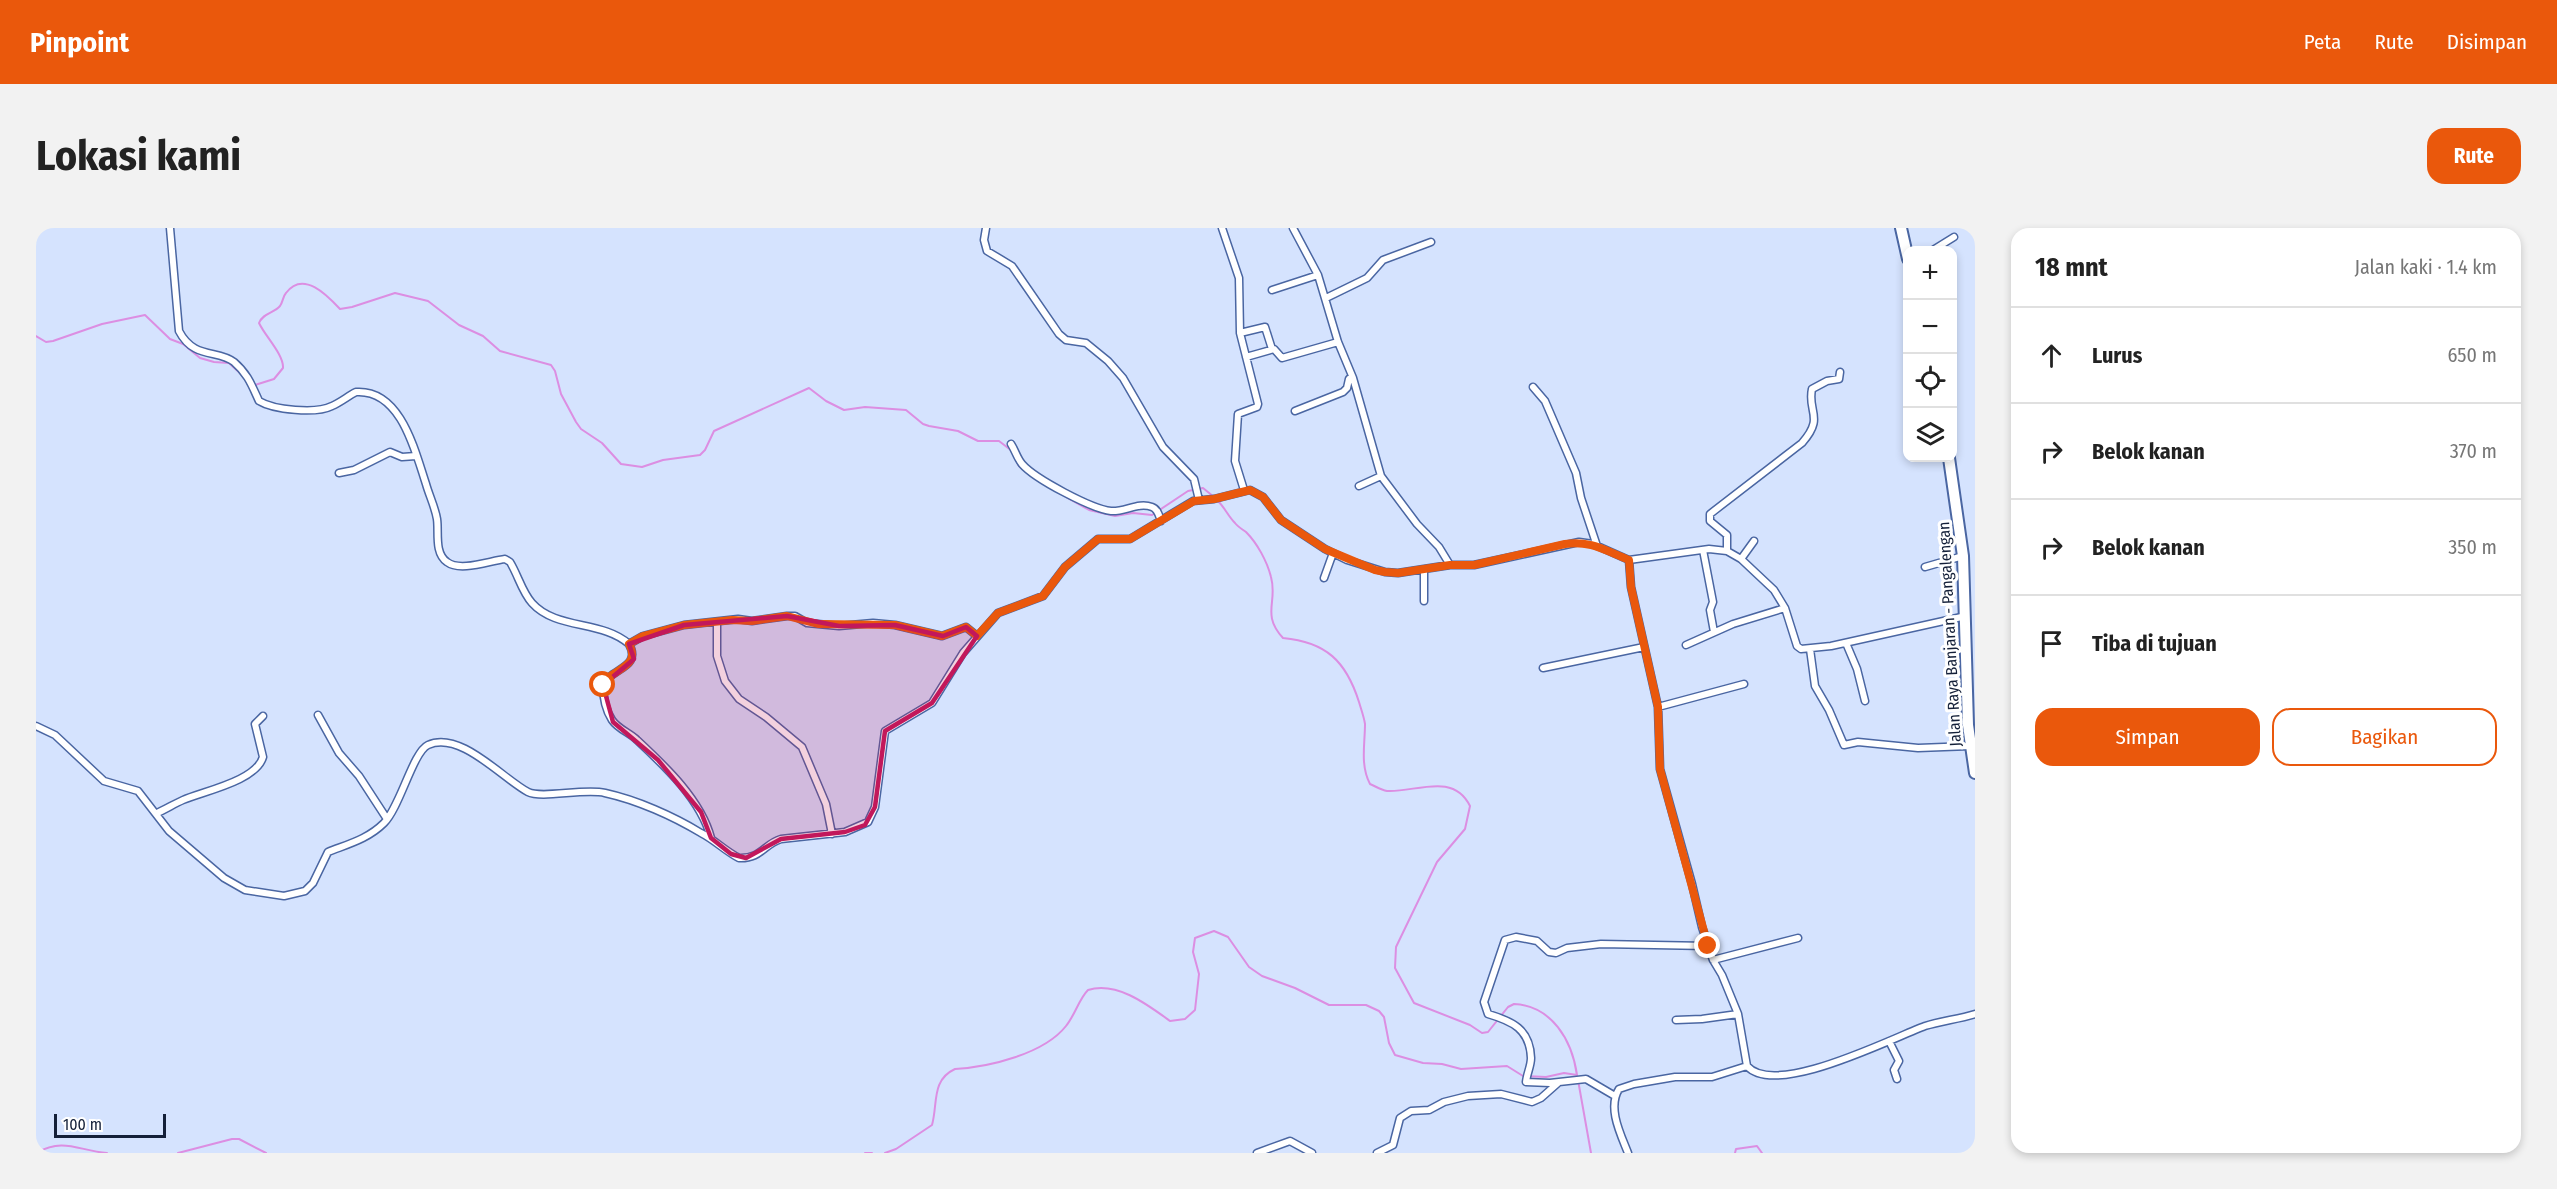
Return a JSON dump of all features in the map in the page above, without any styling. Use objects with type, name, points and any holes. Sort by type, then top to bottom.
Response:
[{"type":"main road","points":[[1901,228],[1905,246]]},
{"type":"main road","name":"Jalan Raya Banjaran - Pangalengan","points":[[1950,462],[1963,556],[1971,646],[1970,746],[1975,773]]},
{"type":"street","points":[[170,228],[179,331],[182,337],[198,350],[233,360],[251,381],[259,401],[266,405],[286,410],[325,408],[356,392],[379,397],[388,403],[400,419],[416,456],[437,516],[440,551],[444,561],[453,566],[505,559],[510,562],[530,601],[539,610],[557,618],[607,631],[629,644],[633,655],[632,661],[612,674],[603,685],[606,706],[614,722],[658,760],[701,812],[711,838]]},
{"type":"street","points":[[986,228],[984,240],[987,251],[1012,266],[1066,340],[1086,343],[1108,361],[1123,378],[1163,447],[1194,480],[1199,497]]},
{"type":"street","points":[[1222,228],[1239,278],[1240,333],[1258,406],[1238,414],[1235,461],[1244,490]]},
{"type":"street","points":[[1293,228],[1318,275],[1382,476],[1417,524],[1439,547],[1450,565]]},
{"type":"street","points":[[1939,246],[1954,237]]},
{"type":"street","points":[[1326,298],[1367,278],[1383,260],[1431,242]]},
{"type":"street","points":[[1272,290],[1318,275]]},
{"type":"street","points":[[1240,333],[1265,327],[1272,349]]},
{"type":"street","points":[[1246,357],[1275,349],[1282,358],[1338,342]]},
{"type":"street","points":[[1727,551],[1727,534],[1710,521],[1710,514],[1802,443],[1809,435],[1814,421],[1812,389],[1827,381],[1839,379],[1840,372]]},
{"type":"street","points":[[1295,411],[1343,392],[1347,388],[1348,379],[1352,376]]},
{"type":"street","points":[[1533,387],[1545,401],[1576,473],[1581,498],[1597,546]]},
{"type":"street","points":[[1011,444],[1022,464],[1030,472],[1082,502],[1098,509],[1113,511],[1141,505],[1159,516]]},
{"type":"street","points":[[339,473],[354,470],[390,452],[402,457],[416,456]]},
{"type":"street","points":[[1359,486],[1382,476]]},
{"type":"street","points":[[36,726],[56,735],[104,781],[138,791],[158,813],[170,831],[224,878],[245,890],[284,896],[305,891],[313,883],[325,855],[374,832],[387,819],[410,776],[419,753],[426,746],[441,743],[455,745],[481,757],[531,793],[569,791],[604,793],[639,804],[711,838],[731,854],[746,858],[759,854],[774,841],[781,839],[832,834],[858,828],[868,822],[874,807],[885,731],[932,703],[963,653],[998,613],[1043,596],[1065,567],[1098,539],[1130,539],[1159,516],[1199,497],[1214,499],[1250,490],[1263,497],[1281,520],[1332,553],[1375,570],[1398,573],[1450,565],[1474,565],[1572,543],[1597,546],[1629,560],[1702,549],[1727,551],[1741,559],[1765,579],[1785,608],[1797,646],[1801,649],[1846,643],[1967,615]]},
{"type":"street","points":[[1741,559],[1754,541]]},
{"type":"street","points":[[1702,549],[1713,602],[1710,610],[1714,632]]},
{"type":"street","points":[[1324,578],[1332,553]]},
{"type":"street","points":[[1925,567],[1963,556]]},
{"type":"street","points":[[1629,560],[1631,587],[1658,707],[1660,769],[1708,946],[1738,1014],[1747,1066],[1752,1072],[1762,1075],[1789,1076],[1819,1068],[1927,1026],[1975,1014]]},
{"type":"street","points":[[1424,570],[1424,601]]},
{"type":"street","points":[[1686,645],[1714,632],[1785,608]]},
{"type":"street","points":[[629,644],[643,636],[684,625],[791,616],[807,623],[839,626],[884,624],[942,636],[966,627],[977,636]]},
{"type":"street","points":[[717,622],[717,657],[725,681],[739,699],[766,717],[802,747],[825,804],[832,834]]},
{"type":"street","points":[[1846,643],[1857,669],[1865,701]]},
{"type":"street","points":[[1543,668],[1644,647]]},
{"type":"street","points":[[1810,649],[1815,686],[1829,710],[1844,745],[1858,742],[1918,748],[1970,746]]},
{"type":"street","points":[[1658,707],[1744,684]]},
{"type":"street","points":[[318,715],[339,753],[359,776],[387,819]]},
{"type":"street","points":[[158,813],[181,801],[224,786],[254,769],[263,757],[255,724],[262,716]]},
{"type":"street","points":[[1615,1096],[1586,1079],[1558,1083],[1526,1082],[1531,1056],[1519,1027],[1509,1020],[1488,1014],[1484,1007],[1486,994],[1507,938],[1516,936],[1537,941],[1550,952],[1556,953],[1567,948],[1600,944],[1708,946]]},
{"type":"street","points":[[1713,960],[1798,938]]},
{"type":"street","points":[[1676,1020],[1738,1014]]},
{"type":"street","points":[[1889,1041],[1899,1061],[1894,1070],[1897,1079]]},
{"type":"street","points":[[1628,1153],[1617,1126],[1615,1096],[1619,1089],[1675,1077],[1712,1077],[1747,1066]]},
{"type":"street","points":[[1377,1153],[1393,1145],[1400,1118],[1411,1111],[1429,1110],[1444,1102],[1479,1094],[1501,1094],[1532,1102],[1541,1098],[1558,1083]]},
{"type":"street","points":[[1257,1153],[1290,1141],[1312,1153]]},
{"type":"highlighted area","points":[[787,616],[839,626],[895,625],[943,636],[966,627],[977,636],[932,703],[885,731],[875,807],[865,825],[845,832],[781,839],[746,858],[731,854],[711,838],[701,812],[658,760],[613,722],[603,685],[634,659],[629,644],[684,625]]},
{"type":"waterway","points":[[255,385],[274,379],[283,368],[277,351],[259,323],[263,317],[280,306],[285,294],[293,287],[300,284],[314,287],[340,309],[395,293],[428,301],[459,325],[483,336],[500,351],[551,365],[555,371],[561,394],[576,422],[581,429],[602,443],[621,464],[642,467],[663,460],[700,455],[714,431],[809,388],[826,401],[844,410],[865,407],[906,410],[923,424],[958,431],[978,441],[999,441],[1012,451],[1019,466],[1039,481]]},
{"type":"waterway","points":[[36,336],[46,342],[53,341],[102,324],[145,315],[170,339],[183,344],[200,358],[229,363],[241,374]]},
{"type":"waterway","points":[[1059,493],[1089,510],[1115,516],[1133,513],[1152,515],[1188,491],[1203,488],[1214,497]]},
{"type":"waterway","points":[[1218,501],[1236,524],[1250,536],[1264,559],[1273,586],[1271,615],[1276,630],[1283,638],[1298,640],[1323,649],[1341,665],[1348,675],[1365,721],[1364,762],[1370,784],[1387,791],[1443,786],[1463,795],[1470,806],[1465,829],[1437,862],[1396,947],[1395,968],[1414,1003],[1470,1025],[1482,1033],[1488,1032],[1508,1007],[1514,1004],[1539,1011],[1558,1027],[1565,1038],[1577,1075]]},
{"type":"waterway","points":[[885,1153],[896,1149],[932,1125],[939,1086],[947,1074],[955,1069],[999,1062],[1044,1044],[1066,1026],[1088,990],[1099,988],[1121,992],[1132,996],[1170,1021],[1185,1019],[1195,1010],[1199,974],[1193,952],[1195,938],[1214,931],[1228,937],[1249,967],[1262,976],[1295,988],[1329,1005],[1366,1005],[1379,1011],[1384,1017],[1389,1043],[1395,1055],[1423,1063],[1442,1064],[1461,1069],[1507,1066],[1523,1076],[1546,1077],[1564,1073],[1577,1075]]},
{"type":"waterway","points":[[1578,1080],[1591,1153]]},
{"type":"waterway","points":[[178,1153],[232,1139],[239,1139],[266,1153]]},
{"type":"waterway","points":[[36,1153],[46,1148],[63,1145],[107,1153]]},
{"type":"waterway","points":[[1735,1153],[1736,1149],[1757,1146],[1762,1153]]},
{"type":"waterway","points":[[865,1153],[872,1153]]},
{"type":"route","points":[[603,685],[612,674],[632,661],[632,649],[629,644],[643,636],[684,625],[795,616],[807,623],[839,626],[873,623],[895,625],[942,636],[966,627],[977,636],[998,613],[1043,596],[1065,567],[1098,539],[1130,539],[1189,503],[1214,499],[1244,490],[1250,490],[1263,497],[1281,520],[1325,549],[1347,560],[1385,572],[1398,573],[1450,565],[1474,565],[1565,544],[1579,542],[1593,544],[1629,560],[1631,587],[1658,707],[1660,769],[1708,946]]}]
